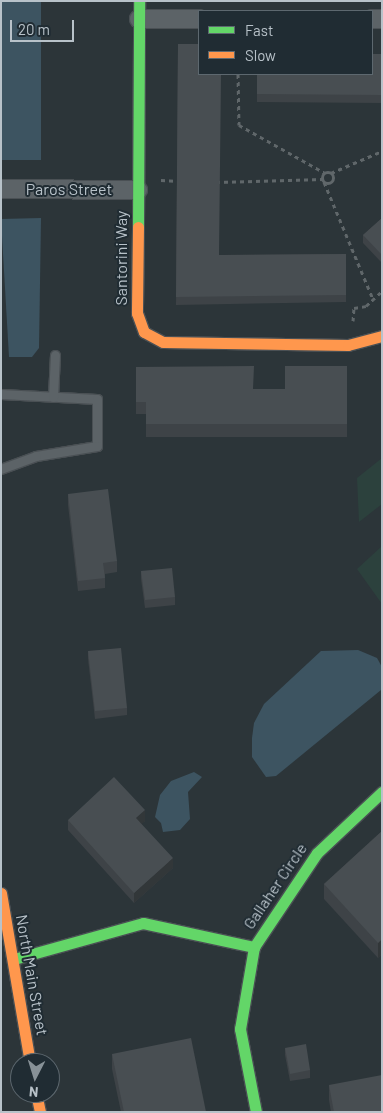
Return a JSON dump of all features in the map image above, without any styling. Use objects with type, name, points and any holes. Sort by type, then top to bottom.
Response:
[{"type":"street","name":"Santorini Way","points":[[139,1],[138,313],[144,332],[164,342],[348,345],[382,336]]},
{"type":"street","points":[[139,19],[198,19]]},
{"type":"street","name":"Paros Street","points":[[1,189],[138,190]]},
{"type":"street","name":"Gallaher Circle","points":[[256,1112],[240,1029],[254,947],[316,852],[382,792]]},
{"type":"street","name":"North Main Street","points":[[1,893],[14,959],[28,1053]]},
{"type":"street","points":[[14,959],[143,923],[254,947]]},
{"type":"lane","points":[[53,397],[55,355]]},
{"type":"lane","points":[[1,394],[97,399],[97,446],[36,456],[1,468]]},
{"type":"path","points":[[238,75],[239,124],[325,173],[331,174],[382,151]]},
{"type":"path","points":[[325,173],[323,181],[373,300]]},
{"type":"path","points":[[214,182],[333,181],[331,174]]},
{"type":"path","points":[[155,180],[184,181]]},
{"type":"path","points":[[349,327],[353,326],[354,308],[373,300],[382,291]]},
{"type":"green space","points":[[382,458],[382,504],[359,522],[357,478]]},
{"type":"green space","points":[[382,546],[382,604],[357,569]]},
{"type":"water","points":[[1,1],[41,1],[41,160],[1,160]]},
{"type":"water","points":[[41,218],[39,348],[32,357],[9,357],[1,219]]},
{"type":"water","points":[[358,650],[377,658],[382,667],[381,690],[276,776],[266,777],[252,757],[254,723],[264,704],[321,651]]},
{"type":"water","points":[[194,772],[202,777],[188,792],[190,819],[180,830],[163,832],[161,823],[155,817],[160,795],[171,781]]},
{"type":"building","points":[[178,44],[198,44],[198,75],[221,75],[219,255],[346,254],[346,295],[176,297]]},
{"type":"building","points":[[373,54],[382,54],[382,95],[257,94],[257,75],[373,75]]},
{"type":"building","points":[[382,218],[382,255],[363,235]]},
{"type":"building","points":[[254,366],[253,389],[285,389],[285,366],[347,366],[347,424],[146,424],[146,402],[136,402],[136,367]]},
{"type":"building","points":[[108,489],[117,561],[103,563],[105,578],[78,581],[68,494]]},
{"type":"building","points":[[172,568],[175,597],[145,600],[141,571]]},
{"type":"building","points":[[121,648],[127,708],[95,711],[88,651]]},
{"type":"building","points":[[114,777],[145,810],[136,818],[173,858],[134,893],[68,820]]},
{"type":"building","points":[[382,831],[382,939],[378,943],[324,884]]},
{"type":"building","points":[[191,1038],[206,1112],[124,1112],[112,1054]]},
{"type":"building","points":[[306,1044],[310,1070],[290,1074],[285,1048]]},
{"type":"building","points":[[382,1075],[382,1112],[334,1112],[329,1085]]},
{"type":"traffic: fast","points":[[138,227],[139,1]]},
{"type":"traffic: fast","points":[[256,1112],[240,1029],[254,947],[317,853],[382,792]]},
{"type":"traffic: fast","points":[[14,959],[143,923],[254,947]]},
{"type":"traffic: slow","points":[[138,227],[137,313],[144,332],[163,342],[348,345],[382,336]]},
{"type":"traffic: slow","points":[[1,893],[28,1053]]},
{"type":"traffic: slow","points":[[38,1103],[40,1112]]}]
